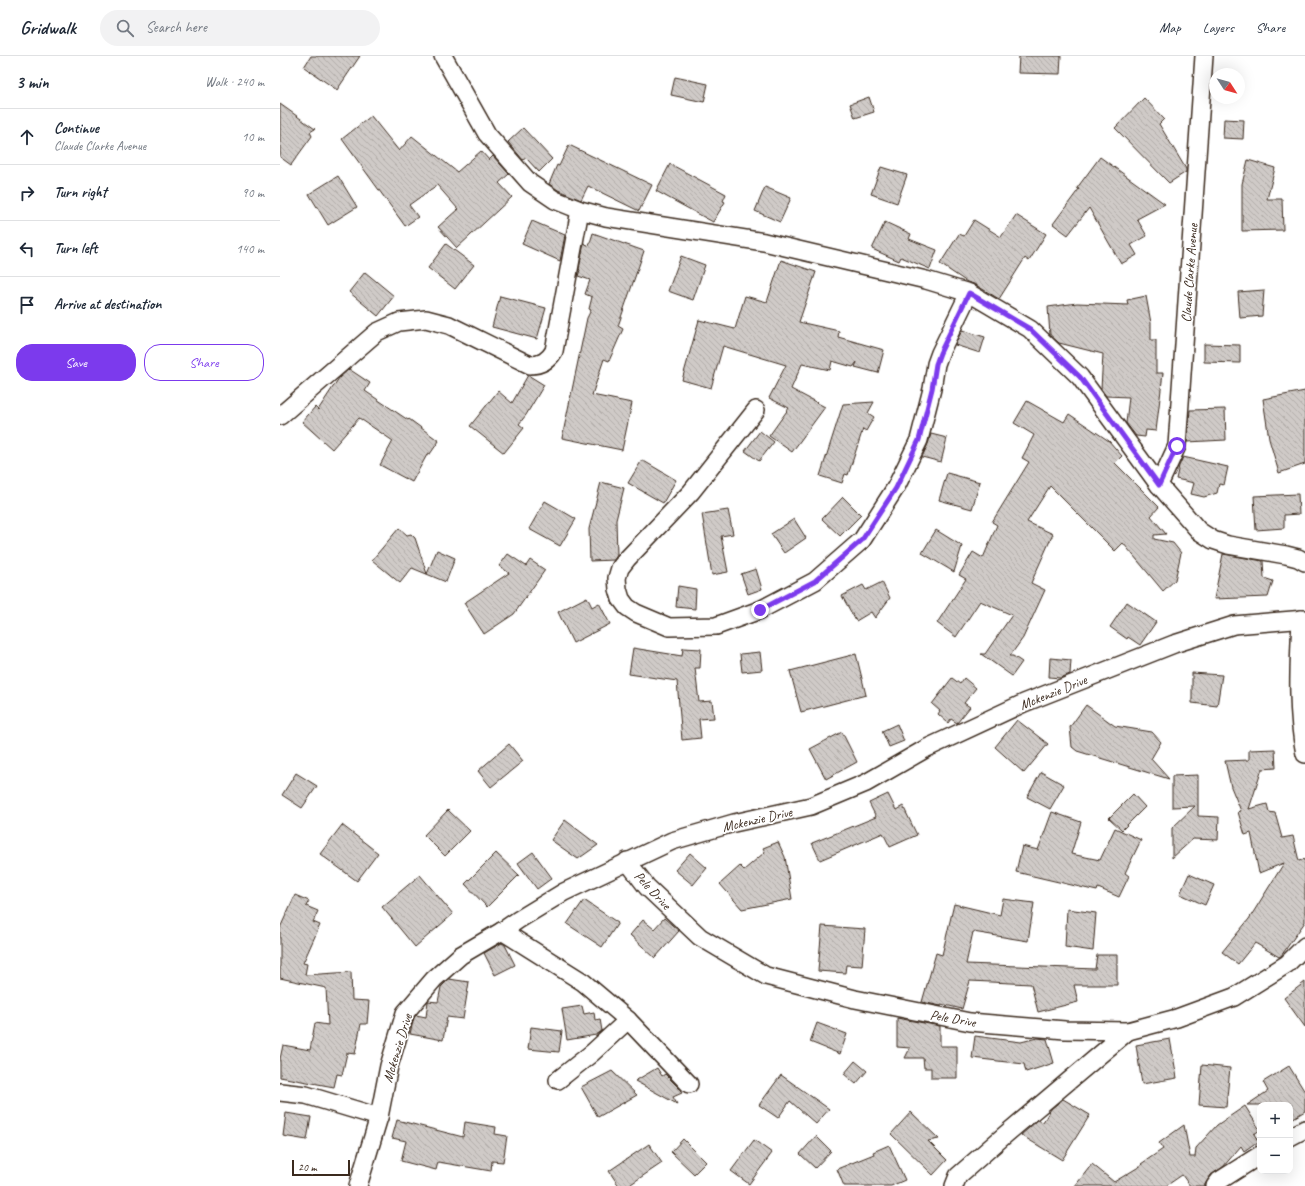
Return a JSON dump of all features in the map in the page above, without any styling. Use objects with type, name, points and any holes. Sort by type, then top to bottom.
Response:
[{"type":"street","points":[[443,56],[487,134],[530,183],[555,200],[580,210],[606,217],[764,242],[926,280],[969,293],[1030,329],[1080,377],[1159,485],[1200,531],[1213,540],[1228,545],[1286,555],[1298,558],[1305,562]]},
{"type":"street","name":"Claude Clarke Avenue","points":[[1159,485],[1177,446],[1204,56]]},
{"type":"street","points":[[280,416],[377,332],[399,322],[426,319],[449,324],[530,365],[544,363],[550,358],[554,351],[580,210]]},
{"type":"street","points":[[756,410],[691,492],[626,559],[620,568],[617,578],[621,599],[627,607],[636,613],[669,627],[716,626],[760,610],[815,581],[862,540],[896,488],[919,440],[932,389],[936,364],[969,293]]},
{"type":"street","points":[[1303,619],[1299,689],[1302,742],[1305,754]]},
{"type":"street","name":"Mckenzie Drive","points":[[358,1186],[379,1117],[389,1066],[405,1013],[434,979],[460,955],[502,931],[564,892],[672,841],[734,823],[811,806],[866,783],[927,748],[1024,703],[1174,644],[1234,625],[1303,619]]},
{"type":"street","name":"Pele Drive","points":[[627,861],[647,887],[700,937],[766,976],[855,999],[970,1022],[1066,1030],[1128,1031],[1177,1018],[1234,997],[1287,964],[1305,946]]},
{"type":"street","points":[[502,931],[583,982],[628,1020],[689,1084]]},
{"type":"street","points":[[558,1080],[592,1053],[628,1020]]},
{"type":"street","points":[[954,1186],[958,1176],[1128,1031]]},
{"type":"street","points":[[280,1092],[306,1095],[379,1117]]},
{"type":"street","points":[[1293,1135],[1305,1129]]},
{"type":"street","points":[[1215,1186],[1219,1181],[1257,1157]]},
{"type":"building","points":[[311,56],[360,56],[337,90],[304,67]]},
{"type":"building","points":[[1019,56],[1061,56],[1060,74],[1018,73]]},
{"type":"building","points":[[675,77],[708,84],[704,102],[671,95]]},
{"type":"building","points":[[869,97],[874,112],[855,118],[850,104]]},
{"type":"building","points":[[1144,98],[1164,119],[1159,124],[1186,169],[1186,172],[1169,183],[1115,128]]},
{"type":"building","points":[[280,104],[315,129],[310,132],[312,136],[291,165],[280,157]]},
{"type":"building","points":[[371,116],[399,151],[412,136],[457,172],[481,151],[489,160],[493,156],[509,174],[499,183],[512,197],[457,248],[438,227],[458,209],[437,185],[409,205],[418,217],[405,226],[342,139]]},
{"type":"building","points":[[1224,119],[1244,120],[1243,139],[1223,138]]},
{"type":"building","points":[[523,128],[552,159],[539,172],[526,158],[523,160],[508,142]]},
{"type":"building","points":[[569,145],[652,185],[639,211],[588,186],[581,200],[558,190],[549,184],[557,165],[559,166]]},
{"type":"building","points":[[1100,157],[1165,204],[1137,219],[1147,236],[1131,245],[1137,255],[1121,264],[1089,208],[1068,235],[1053,224]]},
{"type":"building","points":[[1248,160],[1275,168],[1267,199],[1282,199],[1283,230],[1242,231],[1242,184]]},
{"type":"building","points":[[670,164],[726,194],[723,201],[725,202],[713,222],[656,191]]},
{"type":"building","points":[[881,167],[907,175],[897,203],[871,194]]},
{"type":"building","points":[[338,176],[357,207],[328,225],[309,194]]},
{"type":"building","points":[[765,187],[791,198],[780,222],[755,211]]},
{"type":"building","points":[[1016,215],[1046,234],[1029,261],[1025,258],[999,299],[974,284],[967,282],[940,264],[959,234],[964,236],[974,220],[1001,237]]},
{"type":"building","points":[[532,221],[565,235],[560,261],[522,244]]},
{"type":"building","points":[[885,222],[911,234],[909,239],[937,250],[930,269],[901,257],[899,261],[872,249]]},
{"type":"building","points":[[593,233],[644,251],[618,326],[623,329],[609,361],[604,359],[592,395],[632,403],[622,450],[562,438],[587,318],[591,310],[589,309],[592,297],[585,294],[590,280],[578,276],[584,243],[589,246]]},
{"type":"building","points":[[446,244],[474,265],[455,289],[428,268]]},
{"type":"building","points":[[681,256],[705,265],[693,300],[668,291]]},
{"type":"building","points":[[781,260],[816,272],[799,322],[839,331],[838,337],[884,350],[878,373],[855,367],[857,362],[853,367],[832,361],[830,370],[802,364],[791,389],[825,407],[792,452],[769,436],[789,408],[769,398],[786,365],[723,346],[711,388],[682,380],[699,320],[735,329],[745,296],[767,302]]},
{"type":"building","points":[[365,272],[394,296],[378,316],[349,292]]},
{"type":"building","points":[[1264,290],[1262,316],[1240,318],[1238,292]]},
{"type":"building","points":[[500,296],[546,308],[537,339],[492,327]]},
{"type":"building","points":[[1146,296],[1151,323],[1151,340],[1156,340],[1156,373],[1163,373],[1156,431],[1146,430],[1145,437],[1136,436],[1126,423],[1129,397],[1106,396],[1101,389],[1103,354],[1059,343],[1050,335],[1048,307],[1077,303],[1128,305],[1127,300]]},
{"type":"building","points":[[962,330],[985,337],[980,353],[955,345]]},
{"type":"building","points":[[1204,344],[1240,345],[1240,363],[1204,362]]},
{"type":"building","points":[[349,369],[370,383],[365,391],[408,420],[409,419],[439,441],[430,454],[428,453],[412,482],[380,465],[393,441],[359,418],[332,449],[302,422],[315,407],[318,410],[339,378]]},
{"type":"building","points":[[528,375],[544,385],[519,424],[524,428],[504,453],[470,426],[498,391],[512,403]]},
{"type":"building","points":[[1305,391],[1305,464],[1279,473],[1269,439],[1263,399]]},
{"type":"building","points":[[1027,401],[1064,422],[1069,414],[1109,441],[1122,456],[1115,463],[1159,507],[1151,516],[1166,534],[1154,535],[1154,539],[1173,543],[1181,553],[1175,580],[1163,591],[1123,543],[1115,551],[1050,486],[1027,522],[1053,534],[1031,583],[1045,590],[1023,638],[1010,656],[1013,656],[1022,662],[1012,676],[981,654],[985,654],[1012,615],[980,601],[956,637],[937,623],[966,579],[959,575],[973,552],[983,558],[997,525],[992,522],[1029,462],[1022,458],[1034,435],[1014,423]]},
{"type":"building","points":[[874,402],[868,413],[874,417],[866,431],[863,429],[848,475],[845,474],[842,483],[820,476],[843,404]]},
{"type":"building","points":[[1225,409],[1226,440],[1187,442],[1190,410]]},
{"type":"building","points":[[760,431],[774,442],[759,461],[745,451]]},
{"type":"building","points":[[931,434],[947,438],[941,462],[922,457]]},
{"type":"building","points":[[1183,457],[1228,467],[1224,485],[1219,484],[1217,493],[1204,497],[1191,494],[1194,483],[1176,479]]},
{"type":"building","points":[[642,460],[676,480],[663,503],[628,483]]},
{"type":"building","points":[[947,473],[980,482],[972,509],[939,500]]},
{"type":"building","points":[[601,482],[624,488],[616,520],[617,555],[614,560],[590,561],[589,529]]},
{"type":"building","points":[[1298,494],[1299,514],[1284,515],[1284,528],[1256,530],[1254,496]]},
{"type":"building","points":[[843,497],[861,515],[840,536],[822,519]]},
{"type":"building","points":[[545,501],[576,519],[560,546],[529,529]]},
{"type":"building","points":[[728,510],[733,534],[721,536],[728,572],[712,575],[702,514]]},
{"type":"building","points":[[794,519],[806,538],[784,553],[771,534]]},
{"type":"building","points":[[399,528],[407,535],[411,534],[415,538],[427,574],[437,550],[455,558],[446,582],[412,568],[400,583],[372,560]]},
{"type":"building","points":[[936,530],[962,546],[954,572],[922,553]]},
{"type":"building","points":[[508,554],[526,566],[530,560],[545,570],[514,614],[484,634],[464,603],[509,573],[499,566]]},
{"type":"building","points":[[1223,554],[1263,561],[1264,578],[1273,581],[1268,597],[1214,599]]},
{"type":"building","points":[[756,569],[762,589],[748,594],[741,574]]},
{"type":"building","points":[[882,582],[890,598],[875,618],[871,612],[856,621],[842,596],[863,585],[866,590]]},
{"type":"building","points":[[678,586],[696,589],[695,609],[676,607]]},
{"type":"building","points":[[587,597],[592,607],[599,603],[610,624],[573,643],[558,612]]},
{"type":"building","points":[[1127,602],[1156,622],[1140,645],[1128,637],[1127,639],[1110,627]]},
{"type":"building","points":[[633,648],[682,656],[683,648],[701,649],[700,668],[695,668],[699,702],[712,701],[714,718],[699,719],[701,738],[682,740],[677,681],[629,674]]},
{"type":"building","points":[[760,652],[762,670],[742,672],[740,654]]},
{"type":"building","points":[[856,654],[866,695],[801,712],[790,671]]},
{"type":"building","points":[[1050,658],[1071,660],[1070,674],[1060,678],[1049,677]]},
{"type":"building","points":[[1192,673],[1222,675],[1217,706],[1192,703]]},
{"type":"building","points":[[952,678],[960,684],[964,678],[976,688],[964,703],[970,707],[957,723],[951,719],[948,723],[938,714],[940,711],[932,704]]},
{"type":"building","points":[[1086,705],[1115,726],[1152,732],[1161,742],[1151,759],[1169,779],[1077,751],[1072,747],[1070,727]]},
{"type":"building","points":[[1017,720],[1048,744],[1024,773],[995,747]]},
{"type":"building","points":[[897,724],[904,741],[889,747],[882,731]]},
{"type":"building","points":[[842,732],[857,762],[826,779],[810,749]]},
{"type":"building","points":[[509,744],[523,761],[491,787],[478,771]]},
{"type":"building","points":[[1275,749],[1276,768],[1262,769],[1249,809],[1267,804],[1269,812],[1275,813],[1282,838],[1293,836],[1299,861],[1305,859],[1305,922],[1281,956],[1279,957],[1255,943],[1238,964],[1222,952],[1249,919],[1284,863],[1259,873],[1251,833],[1245,835],[1238,812],[1241,811],[1231,787],[1225,761],[1249,760],[1249,750]]},
{"type":"building","points":[[1041,772],[1064,785],[1050,809],[1027,797]]},
{"type":"building","points":[[296,773],[317,786],[302,808],[282,795]]},
{"type":"building","points":[[1198,775],[1198,816],[1219,817],[1218,840],[1193,839],[1172,858],[1172,828],[1195,806],[1172,807],[1172,776]]},
{"type":"building","points":[[888,794],[896,810],[903,806],[917,835],[890,847],[883,833],[820,860],[812,843],[876,817],[869,803]]},
{"type":"building","points":[[1133,794],[1145,807],[1122,830],[1109,818]]},
{"type":"building","points":[[448,810],[470,831],[445,856],[424,835]]},
{"type":"building","points":[[1052,812],[1081,822],[1071,854],[1100,860],[1115,828],[1141,840],[1125,873],[1129,876],[1119,897],[1098,888],[1097,891],[1016,872],[1022,846],[1038,850]]},
{"type":"building","points":[[565,820],[598,845],[578,859],[551,840]]},
{"type":"building","points":[[342,825],[378,853],[357,881],[320,854]]},
{"type":"building","points":[[778,842],[785,857],[792,899],[742,909],[720,884],[740,866],[744,870],[765,852],[763,848]]},
{"type":"building","points":[[533,852],[552,878],[537,889],[518,863]]},
{"type":"building","points":[[496,853],[519,875],[487,907],[465,884]]},
{"type":"building","points":[[690,853],[707,868],[693,885],[675,870]]},
{"type":"building","points":[[1189,874],[1214,885],[1205,905],[1180,894]]},
{"type":"building","points":[[420,875],[453,914],[415,947],[382,907]]},
{"type":"building","points":[[295,895],[309,901],[306,906],[318,911],[313,922],[320,925],[303,963],[307,964],[305,975],[351,972],[352,1000],[369,1001],[367,1024],[361,1024],[355,1054],[347,1053],[342,1075],[337,1074],[334,1087],[280,1077],[280,1059],[283,1045],[310,1050],[315,1023],[328,1025],[326,988],[280,978],[280,928]]},
{"type":"building","points":[[1003,899],[1034,903],[1028,941],[973,932],[966,964],[1095,969],[1097,955],[1117,955],[1117,985],[1074,985],[1078,1002],[1038,1012],[1031,984],[970,981],[962,1009],[941,1004],[941,1006],[922,1002],[936,953],[942,955],[954,904],[1000,915]]},
{"type":"building","points":[[584,900],[618,923],[602,947],[567,924]]},
{"type":"building","points":[[1067,909],[1096,913],[1093,951],[1065,947]]},
{"type":"building","points":[[664,918],[679,931],[655,958],[630,935],[643,920],[654,929]]},
{"type":"building","points":[[822,926],[865,929],[862,966],[846,965],[845,973],[818,971]]},
{"type":"building","points":[[502,943],[505,945],[515,965],[495,975],[484,953]]},
{"type":"building","points":[[449,979],[469,982],[463,1019],[447,1017],[443,1040],[410,1034],[416,1015],[426,1017],[428,1001],[438,1002],[441,987]]},
{"type":"building","points":[[1305,982],[1305,1027],[1284,998]]},
{"type":"building","points":[[582,1006],[584,1014],[594,1012],[595,1020],[600,1019],[602,1031],[596,1035],[567,1040],[562,1009]]},
{"type":"building","points":[[897,1018],[940,1026],[940,1046],[957,1046],[957,1078],[931,1078],[931,1068],[924,1068],[923,1058],[905,1058],[910,1048],[897,1047]]},
{"type":"building","points":[[817,1023],[847,1034],[840,1054],[810,1042]]},
{"type":"building","points":[[531,1027],[562,1031],[559,1052],[528,1049]]},
{"type":"building","points":[[975,1036],[1021,1042],[1037,1038],[1047,1039],[1054,1063],[1026,1072],[1024,1064],[972,1058]]},
{"type":"building","points":[[1170,1039],[1177,1078],[1142,1084],[1136,1045]]},
{"type":"building","points":[[855,1061],[867,1071],[856,1084],[844,1074]]},
{"type":"building","points":[[1202,1065],[1230,1068],[1226,1107],[1199,1105]]},
{"type":"building","points":[[1289,1066],[1305,1092],[1305,1111],[1293,1118],[1293,1102],[1257,1102],[1257,1105],[1247,1105],[1268,1091],[1263,1082]]},
{"type":"building","points":[[657,1068],[662,1076],[665,1074],[682,1093],[673,1097],[677,1104],[635,1081]]},
{"type":"building","points":[[612,1071],[637,1095],[598,1117],[581,1087]]},
{"type":"building","points":[[781,1075],[829,1109],[816,1124],[790,1101],[778,1118],[759,1105]]},
{"type":"building","points":[[1063,1099],[1090,1115],[1062,1160],[1021,1135],[1038,1120],[1043,1122],[1051,1109]]},
{"type":"building","points":[[1245,1106],[1257,1125],[1257,1132],[1254,1134],[1257,1139],[1257,1144],[1254,1144],[1244,1151],[1241,1146],[1223,1167],[1211,1175],[1204,1186],[1190,1186],[1182,1175],[1166,1186],[1075,1186],[1092,1164],[1114,1182],[1142,1165],[1141,1164],[1163,1149],[1159,1143],[1184,1125],[1190,1157],[1195,1157],[1196,1148],[1217,1125]]},
{"type":"building","points":[[911,1112],[939,1139],[928,1141],[947,1160],[933,1175],[891,1134]]},
{"type":"building","points":[[286,1113],[311,1117],[307,1140],[283,1136]]},
{"type":"building","points":[[397,1120],[463,1137],[465,1122],[496,1127],[495,1134],[507,1136],[503,1162],[492,1161],[491,1171],[438,1162],[436,1170],[401,1161],[406,1141],[392,1138]]},
{"type":"building","points":[[816,1136],[831,1151],[815,1168],[800,1154]]},
{"type":"building","points":[[683,1139],[706,1162],[694,1174],[671,1152]]},
{"type":"building","points":[[754,1140],[772,1153],[749,1184],[731,1171]]},
{"type":"building","points":[[649,1144],[662,1163],[628,1186],[619,1186],[609,1171]]},
{"type":"building","points":[[889,1145],[905,1180],[891,1186],[844,1186],[837,1169],[874,1154],[873,1152]]},
{"type":"route","points":[[760,610],[815,581],[862,540],[896,488],[919,440],[932,389],[936,364],[969,293],[1030,329],[1080,377],[1159,485],[1177,446]]}]
